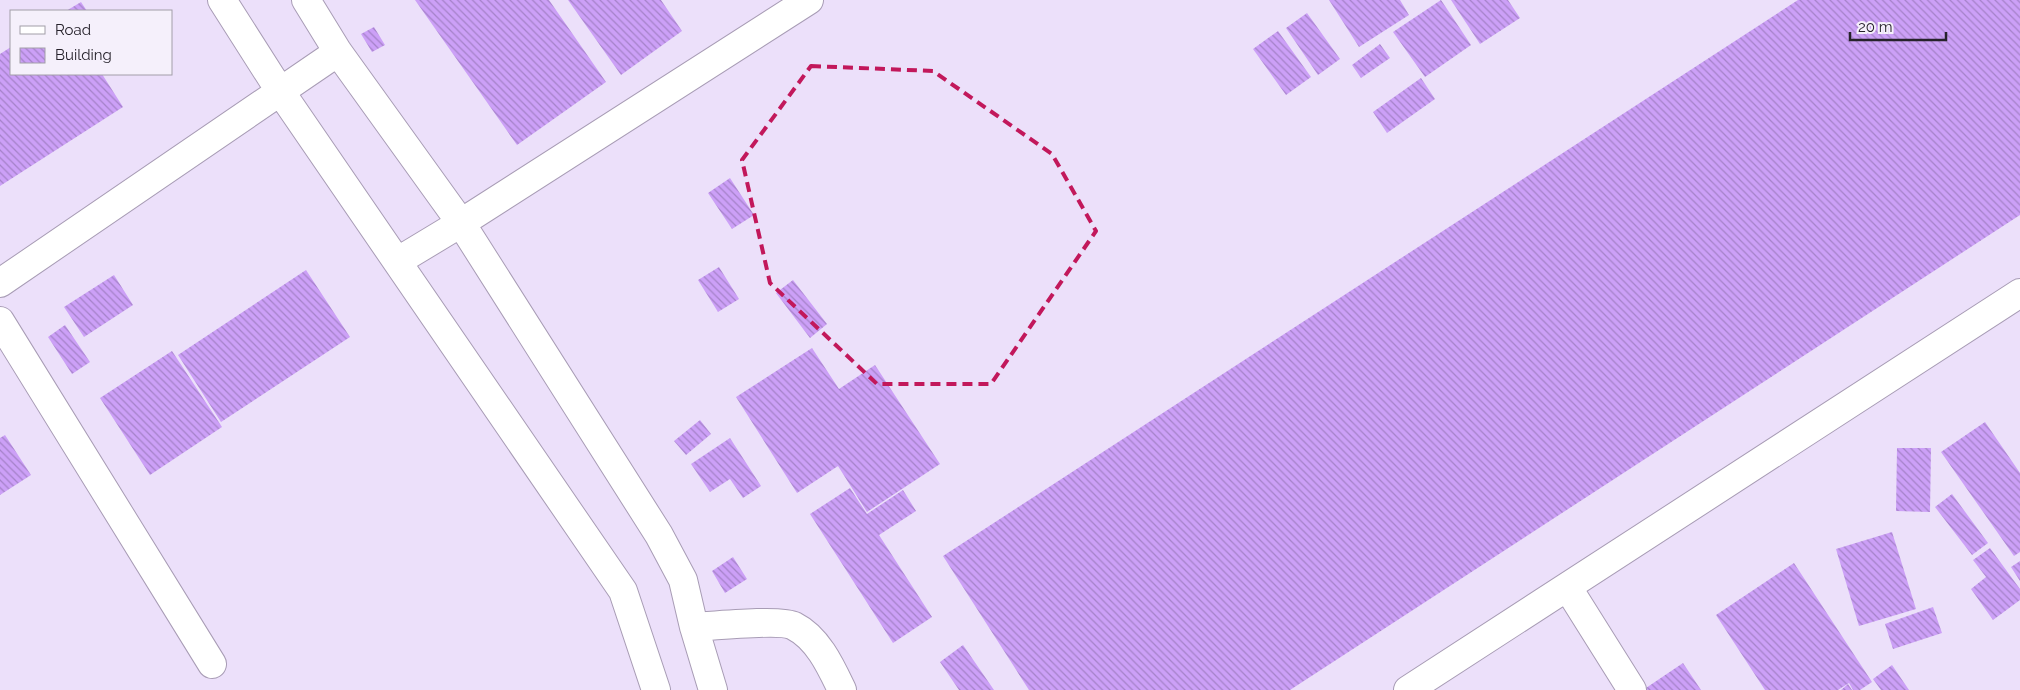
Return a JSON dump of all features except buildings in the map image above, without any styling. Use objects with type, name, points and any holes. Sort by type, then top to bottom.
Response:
[{"type":"lane","points":[[222,0],[280,91],[623,591],[656,690]]},
{"type":"lane","points":[[306,0],[338,52],[461,223],[659,534],[683,580],[694,627],[713,690]]},
{"type":"lane","points":[[398,261],[461,223],[809,0]]},
{"type":"lane","points":[[0,283],[338,52]]},
{"type":"lane","points":[[1408,690],[1568,588],[2020,293]]},
{"type":"lane","points":[[0,321],[212,664]]},
{"type":"lane","points":[[1568,588],[1632,690]]},
{"type":"lane","points":[[694,627],[755,624],[793,625],[819,648],[842,690]]},
{"type":"highlighted area","points":[[811,66],[933,71],[1052,154],[1096,231],[991,384],[877,384],[770,283],[742,160]]}]
